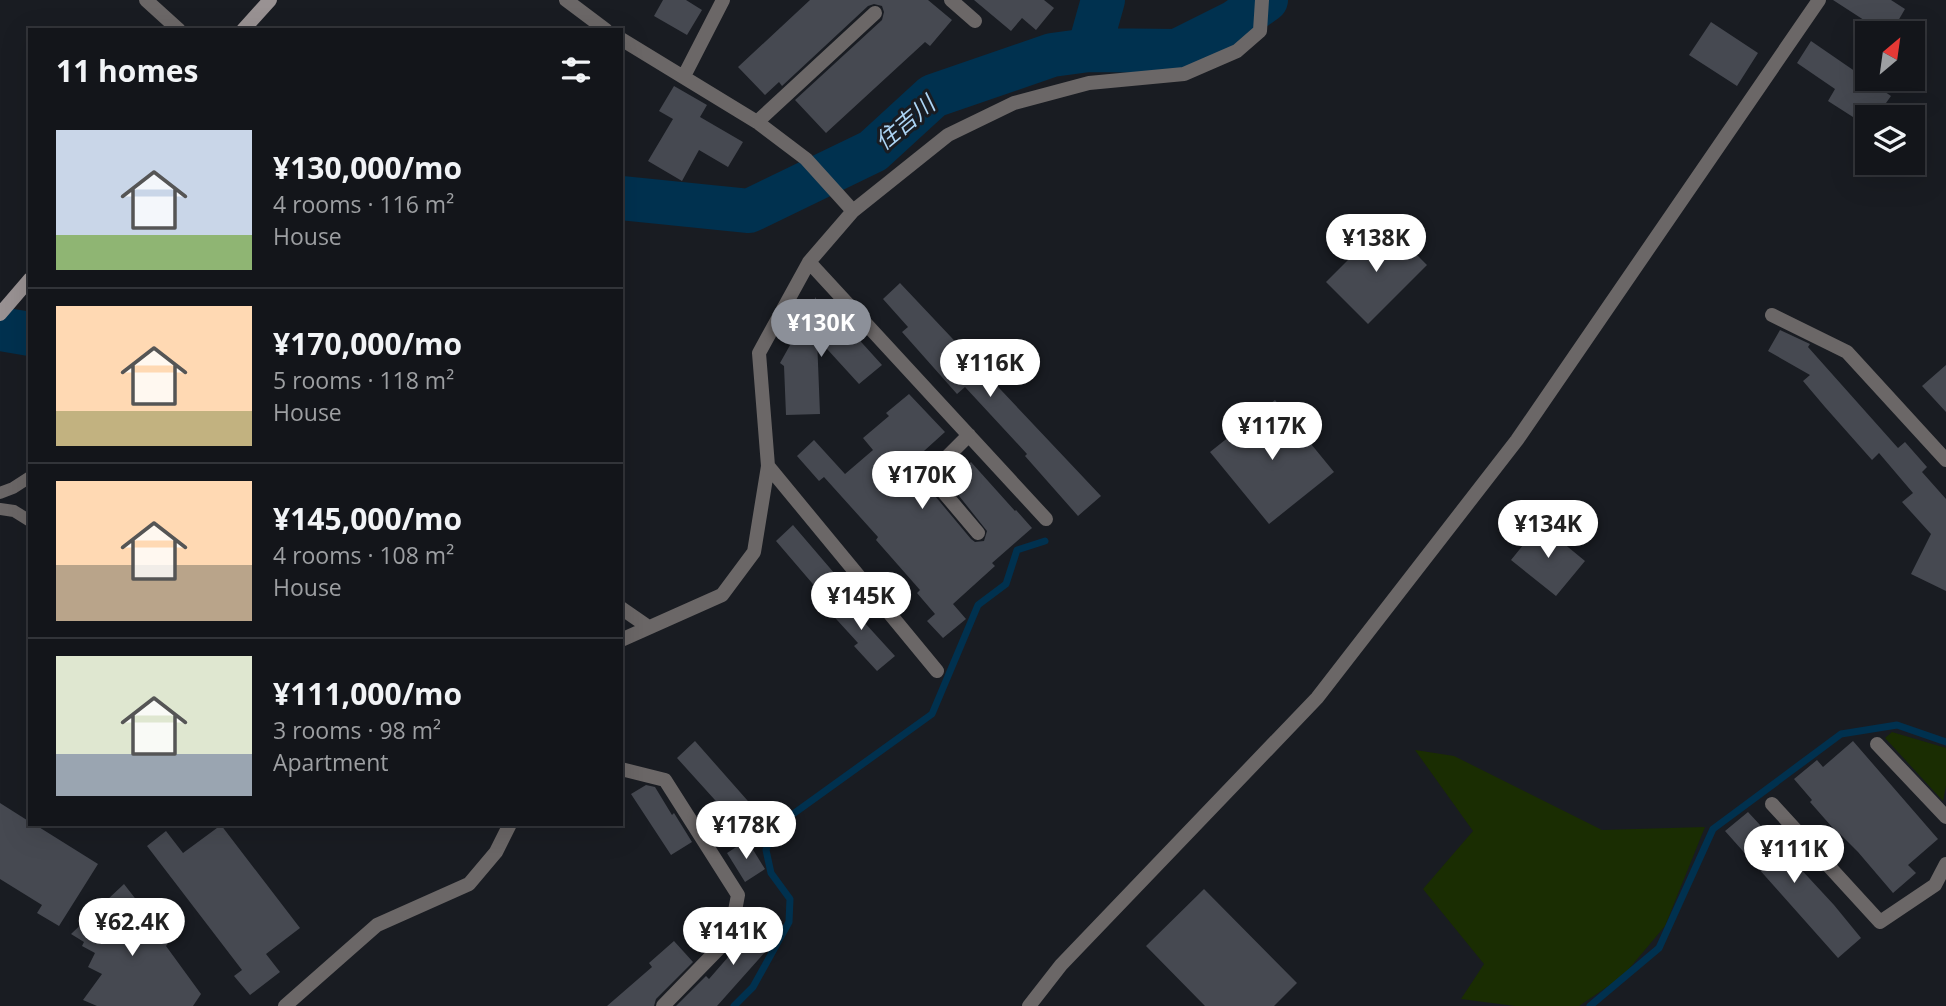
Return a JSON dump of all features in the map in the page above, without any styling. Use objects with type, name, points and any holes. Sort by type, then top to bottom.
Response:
[{"type":"street","points":[[146,0],[177,28]]},
{"type":"street","points":[[245,28],[270,0]]},
{"type":"street","points":[[566,0],[603,28]]},
{"type":"street","points":[[684,76],[723,0]]},
{"type":"street","points":[[951,0],[975,21]]},
{"type":"street","points":[[623,639],[722,595],[754,552],[768,466],[759,353],[808,262],[853,211],[948,135],[1014,103],[1089,83],[1184,74],[1237,51],[1261,32],[1262,0]]},
{"type":"street","points":[[1029,1006],[1061,965],[1317,698],[1517,440],[1819,0]]},
{"type":"street","points":[[757,122],[875,13]]},
{"type":"street","points":[[623,40],[757,122],[807,159],[853,211]]},
{"type":"street","points":[[808,262],[1046,519]]},
{"type":"street","points":[[0,314],[28,281]]},
{"type":"street","points":[[1772,315],[1847,352],[1946,460]]},
{"type":"street","points":[[969,435],[929,475],[978,533]]},
{"type":"street","points":[[768,466],[937,671]]},
{"type":"street","points":[[623,609],[647,626]]},
{"type":"street","points":[[1877,744],[1946,817]]},
{"type":"street","points":[[623,770],[665,780],[738,895],[730,937],[663,1006]]},
{"type":"street","points":[[1772,804],[1880,922],[1935,885],[1946,864]]},
{"type":"street","points":[[285,1006],[377,925],[469,884],[496,852],[509,826]]},
{"type":"lane","points":[[0,493],[28,478]]},
{"type":"lane","points":[[0,509],[14,511],[28,520]]},
{"type":"green space","points":[[1892,732],[1946,748],[1946,786],[1943,801],[1885,738]]},
{"type":"green space","points":[[1415,750],[1454,756],[1602,830],[1705,827],[1665,926],[1623,976],[1579,1006],[1515,1006],[1461,999],[1484,964],[1423,889],[1473,831]]},
{"type":"building","points":[[663,0],[686,0],[702,10],[687,35],[654,16]]},
{"type":"building","points":[[810,0],[928,0],[952,20],[930,46],[925,42],[826,133],[795,100],[882,20],[882,6],[868,6],[782,86],[779,82],[765,95],[738,67]]},
{"type":"building","points":[[974,0],[1044,0],[1054,8],[1036,30],[1022,18],[1011,31]]},
{"type":"building","points":[[1833,0],[1891,0],[1905,9],[1898,21],[1865,21]]},
{"type":"building","points":[[1711,22],[1758,53],[1737,86],[1689,55]]},
{"type":"building","points":[[1811,41],[1855,71],[1855,91],[1884,91],[1891,96],[1885,105],[1855,105],[1855,118],[1828,101],[1835,89],[1797,63]]},
{"type":"building","points":[[674,86],[707,105],[700,117],[743,142],[728,167],[699,150],[682,181],[648,161],[673,119],[659,111]]},
{"type":"building","points":[[1385,223],[1427,265],[1368,324],[1326,282]]},
{"type":"building","points":[[900,283],[1101,496],[1078,516],[1025,456],[1027,454],[965,387],[957,394],[902,332],[908,327],[883,299]]},
{"type":"building","points":[[816,297],[816,308],[844,323],[882,365],[859,384],[817,338],[820,414],[786,415],[784,366],[780,363],[803,322],[800,319],[808,304],[811,305]]},
{"type":"building","points":[[1780,330],[1810,344],[1808,347],[1898,448],[1905,442],[1927,467],[1922,472],[1946,499],[1946,591],[1911,574],[1931,534],[1902,502],[1913,493],[1879,453],[1872,460],[1825,407],[1803,381],[1810,375],[1768,351]]},
{"type":"building","points":[[1946,365],[1946,412],[1922,386]]},
{"type":"building","points":[[909,394],[945,432],[914,460],[922,469],[920,478],[971,539],[975,542],[984,541],[987,531],[948,482],[971,462],[1032,528],[992,563],[995,566],[953,604],[966,619],[943,638],[927,621],[935,614],[917,593],[920,590],[876,540],[878,537],[824,477],[819,481],[797,456],[814,440],[845,474],[873,450],[863,438],[889,416],[886,413]]},
{"type":"building","points":[[1275,400],[1334,472],[1269,524],[1210,452]]},
{"type":"building","points":[[1540,524],[1585,561],[1556,596],[1511,560]]},
{"type":"building","points":[[793,525],[841,581],[824,597],[776,541]]},
{"type":"building","points":[[845,593],[868,618],[864,622],[895,656],[877,671],[854,646],[858,643],[827,609]]},
{"type":"building","points":[[695,741],[769,825],[752,841],[677,758]]},
{"type":"building","points":[[1853,741],[1938,839],[1908,865],[1916,873],[1893,893],[1810,802],[1812,800],[1794,779],[1817,760],[1823,767]]},
{"type":"building","points":[[646,785],[655,787],[692,842],[671,855],[631,794]]},
{"type":"building","points":[[0,803],[28,821],[28,826],[37,826],[98,864],[59,926],[37,913],[42,905],[0,879]]},
{"type":"building","points":[[1748,812],[1861,938],[1838,958],[1725,831]]},
{"type":"building","points":[[222,826],[300,928],[266,954],[280,972],[250,995],[234,976],[242,970],[147,846],[166,831],[183,853]]},
{"type":"building","points":[[747,840],[765,869],[745,882],[727,853]]},
{"type":"building","points":[[124,884],[169,942],[166,946],[201,994],[193,1006],[97,1006],[83,1000],[102,974],[88,967],[95,953],[82,946],[84,942],[71,934]]},
{"type":"building","points":[[1204,889],[1297,983],[1274,1006],[1205,1006],[1146,946]]},
{"type":"building","points":[[763,917],[781,934],[717,1006],[676,1006],[706,976],[709,979]]},
{"type":"building","points":[[674,941],[693,962],[656,999],[654,1006],[607,1006],[652,967],[649,963]]},
{"type":"waterway","points":[[1089,50],[1103,0]]},
{"type":"waterway","name":"住吉川","points":[[623,198],[749,211],[873,151],[933,96],[1052,55],[1089,50],[1177,51],[1235,22],[1266,0]]},
{"type":"waterway","name":"住吉川","points":[[0,329],[28,334]]},
{"type":"waterway","points":[[734,1006],[753,987],[789,922],[790,899],[771,873],[766,850],[775,827],[932,714],[978,605],[1006,584],[1017,550],[1045,541]]},
{"type":"waterway","points":[[1590,1006],[1659,948],[1713,829],[1841,734],[1897,725],[1946,742]]}]
